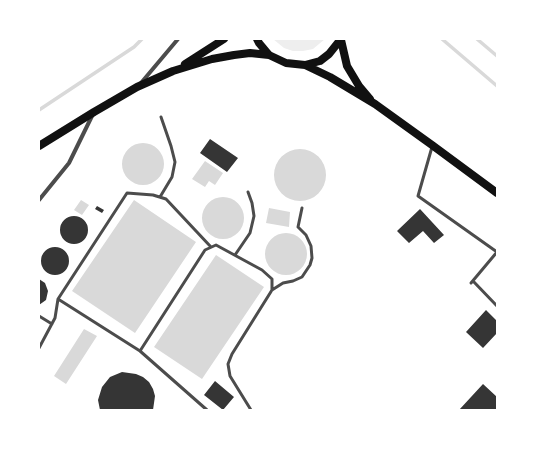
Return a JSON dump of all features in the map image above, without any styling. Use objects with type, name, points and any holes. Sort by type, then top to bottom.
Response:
[{"type":"main road","points":[[39,146],[94,112],[137,88],[173,71],[224,39]]},
{"type":"main road","points":[[257,39],[269,55]]},
{"type":"main road","points":[[173,71],[212,59],[250,53],[269,55],[286,64],[305,65],[320,61],[329,54],[341,40]]},
{"type":"main road","points":[[341,40],[347,66],[359,86],[375,104]]},
{"type":"main road","points":[[305,65],[330,77],[375,104],[432,144],[497,193]]},
{"type":"street","points":[[137,88],[178,39]]},
{"type":"street","points":[[39,200],[69,163],[94,112]]},
{"type":"lane","points":[[160,197],[172,177],[175,162],[161,118]]},
{"type":"lane","points":[[432,144],[418,196],[497,252],[472,282],[497,306]]},
{"type":"lane","points":[[235,255],[250,233],[254,216],[252,203],[248,192]]},
{"type":"lane","points":[[39,348],[55,318],[58,299],[127,193],[153,195],[166,198],[211,247]]},
{"type":"lane","points":[[251,410],[230,376],[228,364],[232,354],[272,290],[283,283],[302,277],[310,265],[312,258],[311,246],[306,235],[298,227],[302,208]]},
{"type":"lane","points":[[140,352],[205,250],[211,247],[216,245],[262,270],[272,279],[272,290]]},
{"type":"lane","points":[[58,299],[140,352],[207,410]]},
{"type":"lane","points":[[39,316],[52,324]]},
{"type":"shaded area","points":[[273,39],[325,39],[313,49],[293,51],[284,48]]},
{"type":"shaded area","points":[[139,143],[147,143],[155,146],[161,152],[164,164],[161,176],[155,182],[147,185],[139,185],[131,182],[125,176],[122,168],[122,160],[125,152],[131,146]]},
{"type":"shaded area","points":[[295,149],[305,149],[319,156],[326,170],[326,180],[319,194],[305,201],[295,201],[285,197],[278,190],[274,180],[274,170],[278,160],[285,153]]},
{"type":"shaded area","points":[[205,161],[223,173],[215,185],[209,181],[205,187],[192,179]]},
{"type":"shaded area","points":[[219,197],[227,197],[235,200],[241,206],[244,218],[241,230],[235,236],[227,239],[219,239],[211,236],[205,230],[202,222],[202,214],[205,206],[211,200]]},
{"type":"shaded area","points":[[81,200],[89,205],[82,215],[74,210]]},
{"type":"shaded area","points":[[134,200],[196,242],[135,333],[72,291]]},
{"type":"shaded area","points":[[269,208],[290,212],[289,227],[266,223]]},
{"type":"shaded area","points":[[282,233],[290,233],[298,236],[304,242],[307,254],[304,266],[298,272],[290,275],[282,275],[274,272],[268,266],[265,258],[265,250],[268,242],[274,236]]},
{"type":"shaded area","points":[[216,255],[264,287],[202,379],[154,347]]},
{"type":"shaded area","points":[[84,329],[97,336],[66,384],[54,376]]},
{"type":"building","points":[[210,139],[238,158],[227,172],[200,153]]},
{"type":"building","points":[[97,206],[104,210],[102,213],[95,209]]},
{"type":"building","points":[[420,209],[444,235],[434,243],[423,231],[409,243],[397,231]]},
{"type":"building","points":[[74,216],[84,220],[88,230],[84,240],[74,244],[64,240],[60,230],[64,220]]},
{"type":"building","points":[[55,247],[65,251],[69,261],[65,271],[55,275],[45,271],[41,261],[45,251]]},
{"type":"building","points":[[39,279],[45,283],[48,291],[46,300],[39,305]]},
{"type":"building","points":[[486,310],[497,321],[497,333],[483,348],[466,332]]},
{"type":"building","points":[[122,372],[136,374],[149,382],[155,396],[153,410],[100,410],[98,400],[102,387],[110,377]]},
{"type":"building","points":[[215,381],[234,397],[223,410],[204,395]]},
{"type":"building","points":[[483,384],[497,397],[497,410],[459,410]]},
{"type":"waterway","points":[[39,110],[134,47],[142,39]]},
{"type":"waterway","points":[[442,39],[497,86]]},
{"type":"waterway","points":[[477,39],[497,56]]}]
